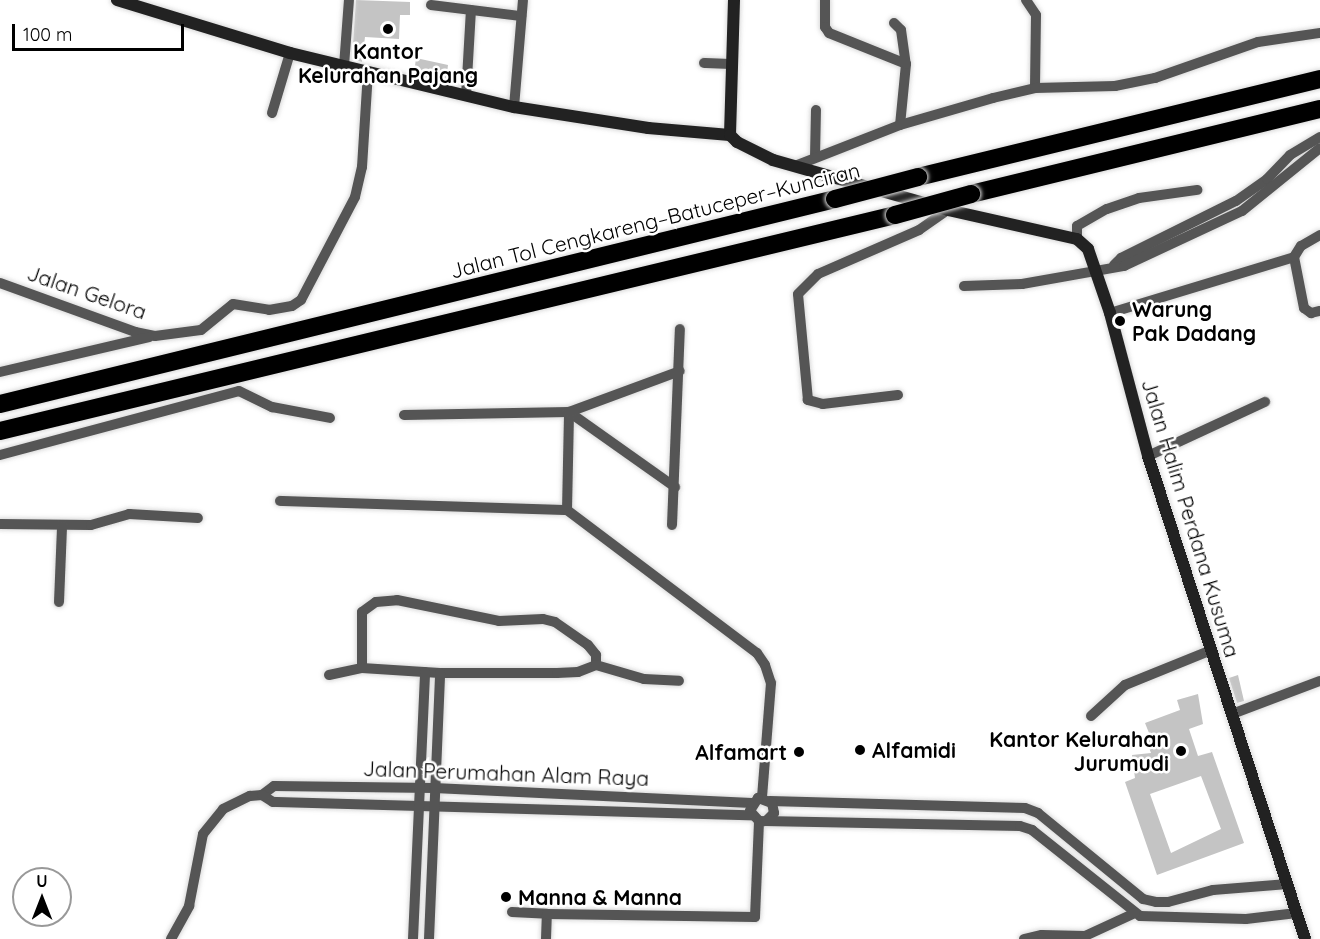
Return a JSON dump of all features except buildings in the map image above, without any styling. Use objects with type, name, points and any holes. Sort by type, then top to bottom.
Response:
[{"type":"highway","name":"Jalan Tol Cengkareng–Batuceper–Kunciran","points":[[0,404],[1320,78]]},
{"type":"highway","points":[[0,431],[1320,110]]},
{"type":"main road","points":[[117,0],[290,53],[514,107],[648,128],[730,135],[749,149],[795,166],[948,210],[1077,239]]},
{"type":"main road","points":[[730,135],[734,0]]},
{"type":"main road","name":"Jalan Halim Perdana Kusuma","points":[[1077,239],[1088,249],[1098,272],[1148,456],[1305,939]]},
{"type":"street","points":[[344,66],[349,0]]},
{"type":"street","points":[[514,107],[523,0]]},
{"type":"street","points":[[825,0],[825,27],[829,33],[906,63]]},
{"type":"street","points":[[1026,0],[1036,15],[1035,88]]},
{"type":"street","points":[[431,6],[521,16]]},
{"type":"street","points":[[466,96],[471,10]]},
{"type":"street","points":[[894,23],[901,30],[906,63],[900,125]]},
{"type":"street","points":[[795,166],[900,125],[1035,88],[1115,86],[1155,78],[1258,42],[1320,33]]},
{"type":"street","points":[[272,113],[290,53]]},
{"type":"street","points":[[704,63],[732,64]]},
{"type":"street","name":"Jalan Gelora","points":[[2,287],[135,332],[155,336],[195,332],[233,304],[286,309],[301,300],[357,191],[362,167],[369,72]]},
{"type":"street","points":[[815,157],[816,110]]},
{"type":"street","points":[[964,286],[1022,284],[1098,272],[1114,265],[1121,258],[1236,201],[1267,179],[1290,155],[1320,137]]},
{"type":"street","points":[[1114,265],[1124,266],[1242,211],[1320,148]]},
{"type":"street","points":[[1077,239],[1077,226],[1107,209],[1139,198],[1197,190]]},
{"type":"street","points":[[898,395],[823,404],[808,400],[798,294],[818,274],[919,230],[948,210]]},
{"type":"street","points":[[1110,313],[1294,257],[1301,246],[1320,235]]},
{"type":"street","points":[[1294,257],[1304,308],[1311,313],[1320,311]]},
{"type":"street","points":[[672,525],[680,329]]},
{"type":"street","points":[[0,372],[155,336]]},
{"type":"street","points":[[404,415],[569,412],[680,371]]},
{"type":"street","points":[[0,455],[239,391],[272,406],[330,418]]},
{"type":"street","points":[[1148,456],[1265,402]]},
{"type":"street","points":[[569,412],[675,487]]},
{"type":"street","points":[[567,510],[569,412]]},
{"type":"street","points":[[280,501],[567,510],[757,653],[765,665],[771,683],[766,799],[774,813],[759,819]]},
{"type":"street","points":[[0,524],[91,525],[129,514],[198,518]]},
{"type":"street","points":[[59,602],[62,526]]},
{"type":"street","points":[[362,668],[362,612],[376,602],[397,600],[499,621],[543,618],[555,622],[592,649],[596,665]]},
{"type":"street","points":[[1091,716],[1125,685],[1211,650]]},
{"type":"street","points":[[329,675],[362,668],[440,673],[578,672],[596,665],[644,679],[680,681]]},
{"type":"street","points":[[413,939],[417,804],[425,672]]},
{"type":"street","points":[[429,939],[440,673]]},
{"type":"street","points":[[1232,714],[1320,681]]},
{"type":"street","name":"Jalan Perumahan Alam Raya","points":[[171,939],[189,906],[203,834],[213,817],[236,800],[262,795],[274,786],[434,788],[752,803]]},
{"type":"street","name":"Jalan Perumahan Alam Raya","points":[[262,795],[273,802],[434,804],[759,819],[1020,826],[1032,830],[1135,913]]},
{"type":"street","points":[[512,912],[750,920],[759,912],[759,819],[752,803],[766,799],[1024,808],[1038,813],[1143,898],[1168,902],[1213,890],[1288,885]]},
{"type":"street","points":[[1020,826],[1024,808]]},
{"type":"street","points":[[1024,939],[1042,934],[1085,936],[1135,913],[1147,917],[1236,919],[1297,913]]},
{"type":"street","points":[[546,939],[547,914]]},
{"type":"place","name":"Kantor Kelurahan Pajang","points":[[388,29]]},
{"type":"place","name":"Warung Pak Dadang","points":[[1120,321]]},
{"type":"place","name":"Alfamidi","points":[[860,750]]},
{"type":"place","name":"Kantor Kelurahan Jurumudi","points":[[1181,751]]},
{"type":"place","name":"Alfamart","points":[[799,752]]},
{"type":"place","name":"Manna & Manna","points":[[506,897]]}]
